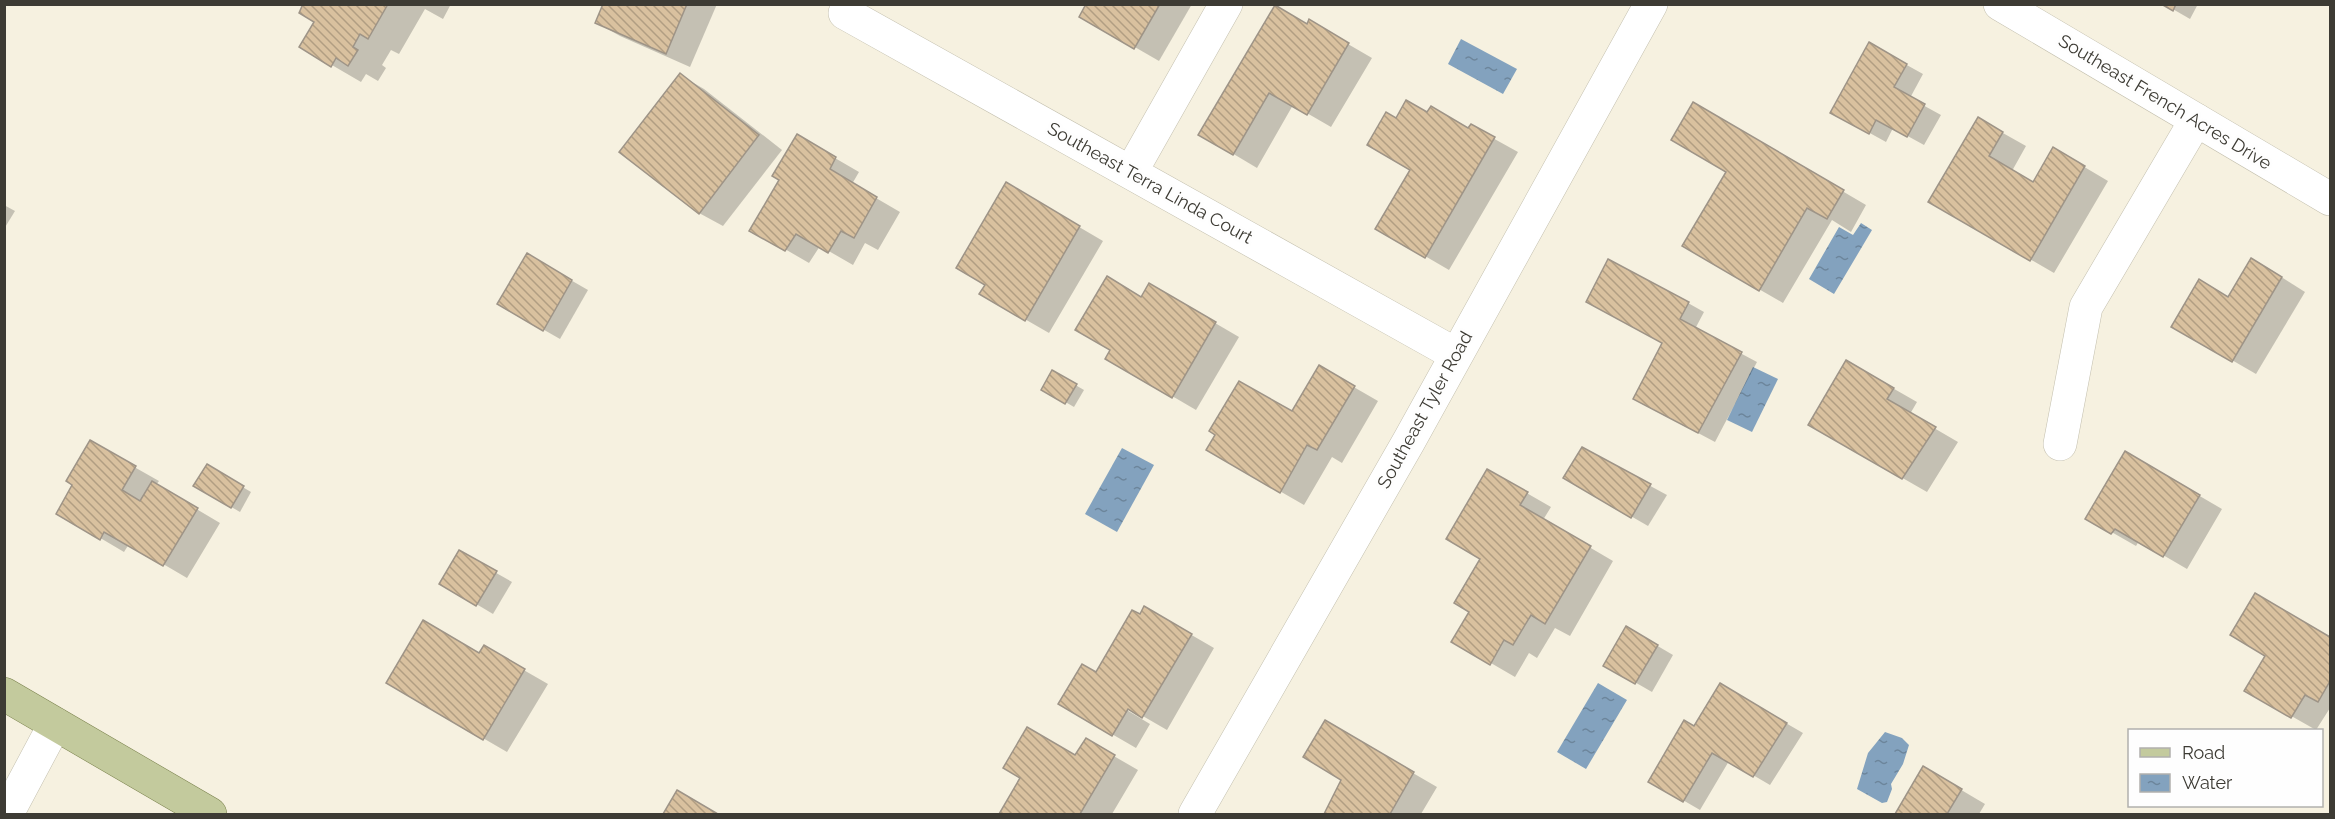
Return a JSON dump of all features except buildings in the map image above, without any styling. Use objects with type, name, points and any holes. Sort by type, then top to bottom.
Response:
[{"type":"main road","points":[[4,694],[210,814]]},
{"type":"street","points":[[1131,172],[1226,4]]},
{"type":"street","name":"Southeast Tyler Road","points":[[1195,814],[1404,451],[1455,354],[1651,4]]},
{"type":"street","name":"Southeast French Acres Drive","points":[[2000,4],[2331,199]]},
{"type":"street","name":"Southeast Terra Linda Court","points":[[848,9],[1131,172],[1455,354]]},
{"type":"street","points":[[2060,444],[2086,307],[2196,120]]},
{"type":"street","points":[[7,814],[55,724]]},
{"type":"water","points":[[1461,39],[1517,69],[1503,94],[1448,64]]},
{"type":"water","points":[[1861,223],[1872,230],[1834,294],[1809,279],[1839,227],[1853,235]]},
{"type":"water","points":[[1753,367],[1778,379],[1752,432],[1727,420]]},
{"type":"water","points":[[1122,448],[1154,465],[1117,532],[1085,514]]},
{"type":"water","points":[[1598,683],[1627,700],[1586,769],[1557,752]]},
{"type":"water","points":[[1885,732],[1902,738],[1909,745],[1903,764],[1891,784],[1892,789],[1887,802],[1882,803],[1857,789],[1868,753]]}]
